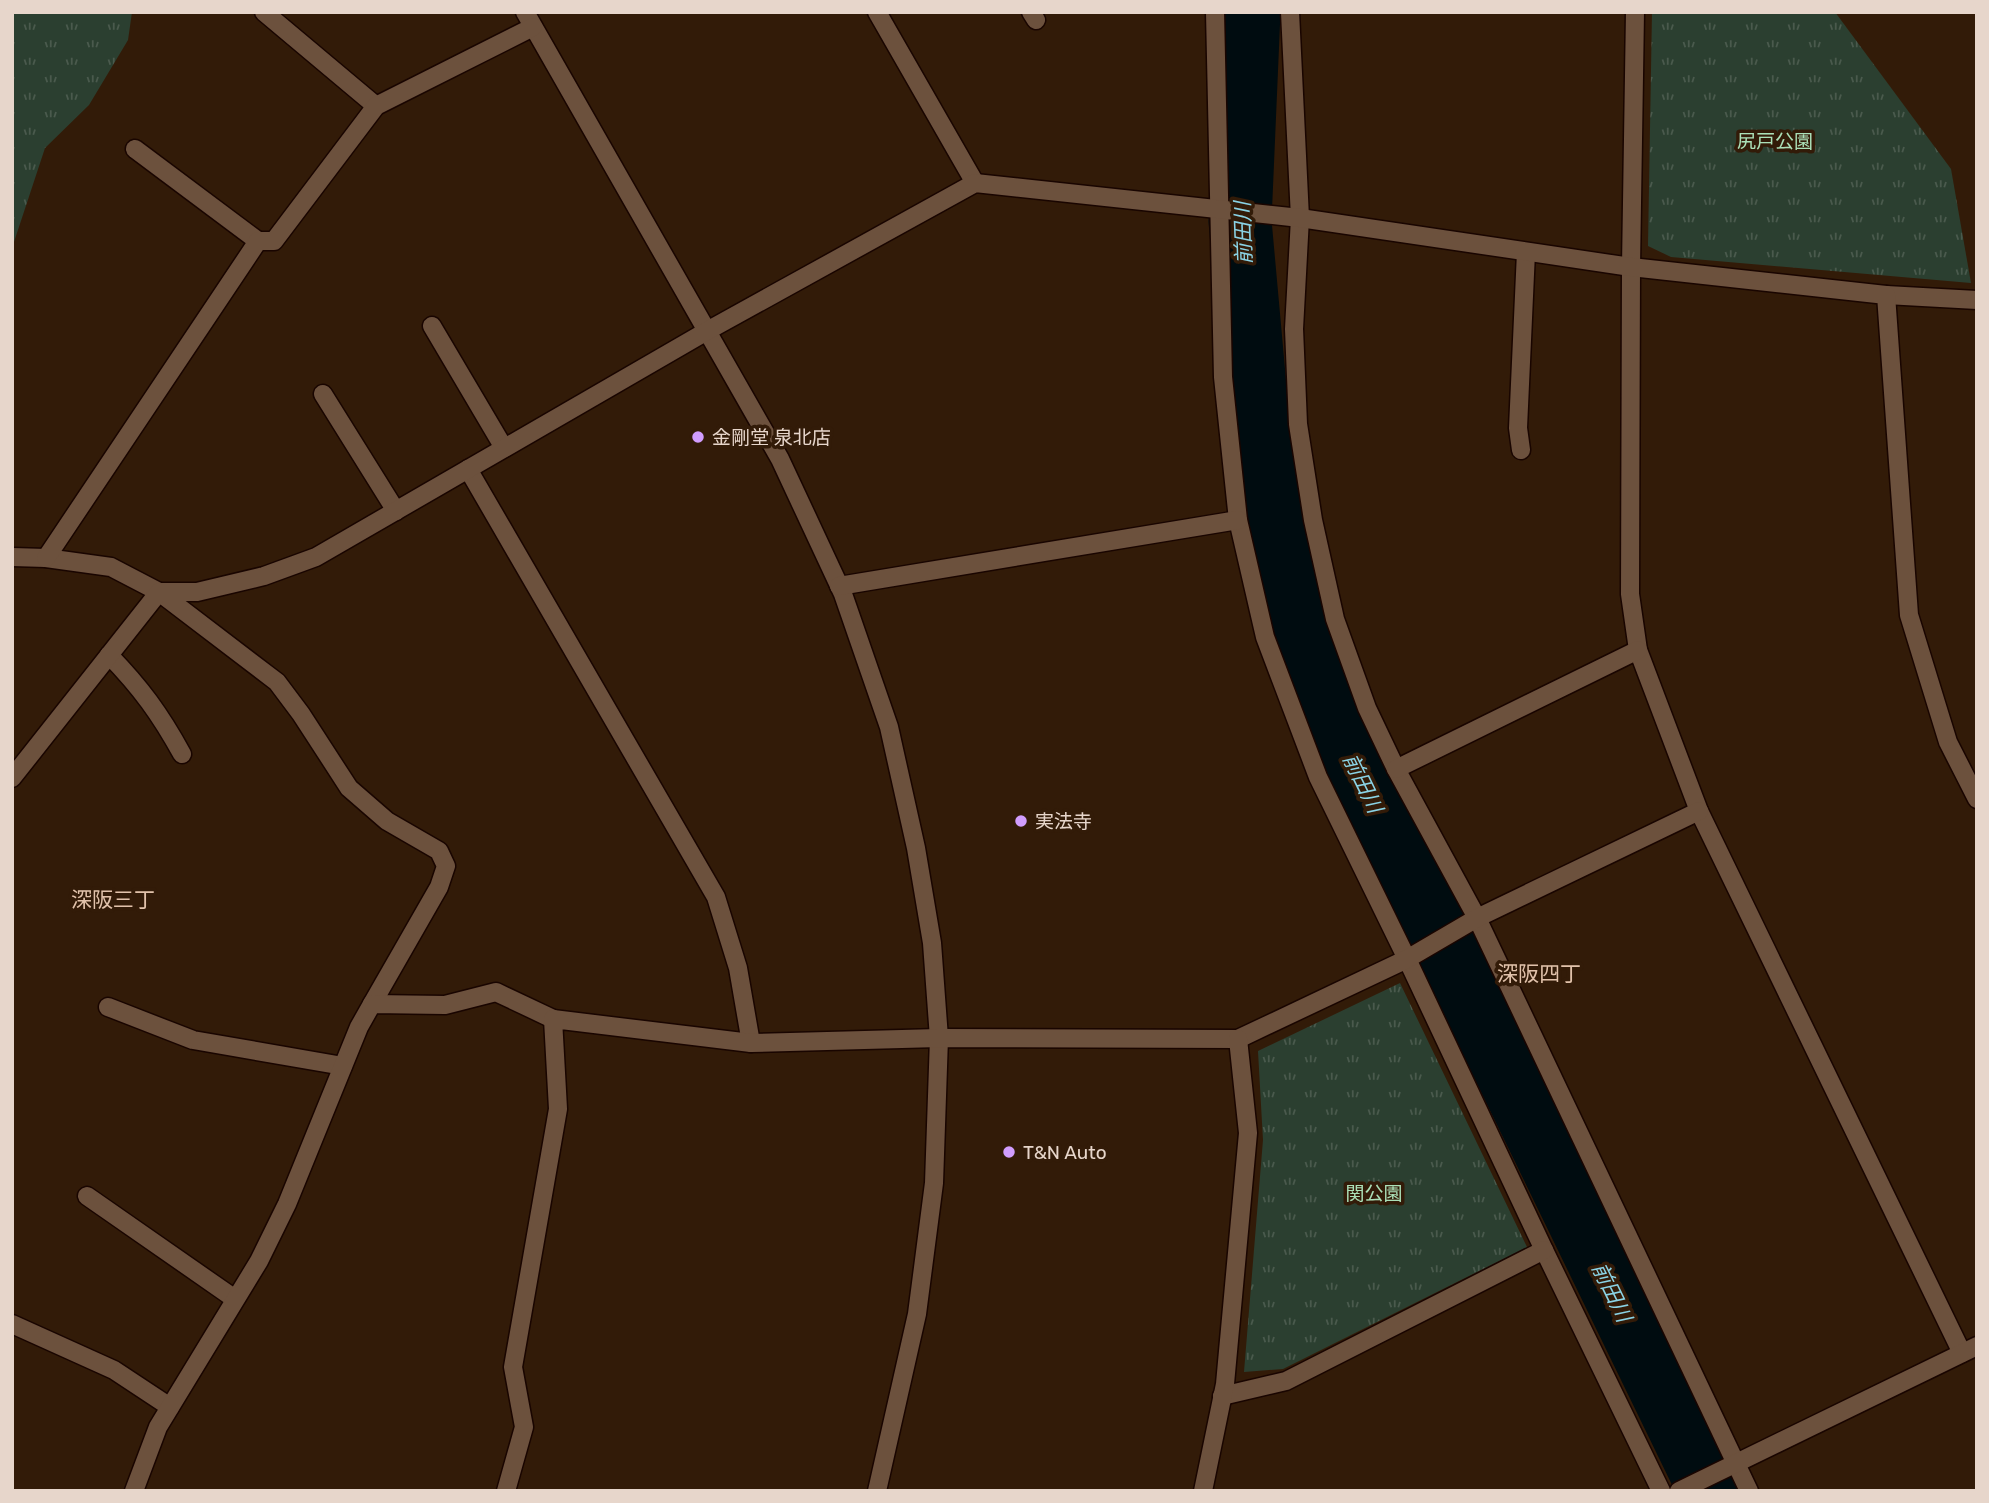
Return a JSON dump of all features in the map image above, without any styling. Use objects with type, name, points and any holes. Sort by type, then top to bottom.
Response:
[{"type":"street","points":[[264,12],[376,106]]},
{"type":"street","points":[[877,12],[975,183]]},
{"type":"street","points":[[1215,12],[1223,377],[1238,520],[1265,637],[1318,777],[1661,1491]]},
{"type":"street","points":[[1290,12],[1300,218],[1294,329],[1298,424],[1313,520],[1335,620],[1367,708],[1396,769],[1476,918],[1749,1491]]},
{"type":"street","points":[[1635,12],[1630,594],[1638,650],[1699,811],[1969,1350],[1679,1491]]},
{"type":"street","points":[[135,149],[258,241],[274,241],[376,106],[529,20],[780,459],[839,586],[889,727],[916,848],[932,943],[939,1038],[934,1183],[917,1314],[877,1491]]},
{"type":"street","points":[[159,592],[197,592],[264,576],[316,557],[707,331],[975,183],[1300,218],[1631,267],[1886,295],[1977,300]]},
{"type":"street","points":[[46,558],[258,241]]},
{"type":"street","points":[[1521,450],[1518,428],[1525,251]]},
{"type":"street","points":[[1886,295],[1909,615],[1948,742],[1977,799]]},
{"type":"street","points":[[432,326],[504,448]]},
{"type":"street","points":[[323,394],[396,511]]},
{"type":"street","points":[[468,469],[716,897],[738,968],[751,1043]]},
{"type":"street","points":[[839,586],[1238,520]]},
{"type":"street","points":[[12,557],[46,558],[111,567],[159,592],[277,682],[349,788],[387,821],[439,851],[446,866],[439,887],[359,1027],[287,1204],[259,1261],[158,1427],[134,1491]]},
{"type":"street","points":[[12,778],[159,592]]},
{"type":"street","points":[[1396,769],[1638,650]]},
{"type":"street","points":[[110,655],[141,688],[162,716],[182,754]]},
{"type":"street","points":[[372,1004],[444,1005],[496,992],[553,1019],[751,1043],[939,1038],[1238,1039],[1407,959],[1476,918],[1699,811]]},
{"type":"street","points":[[108,1007],[193,1040],[343,1066]]},
{"type":"street","points":[[506,1491],[524,1427],[513,1367],[558,1109],[553,1019]]},
{"type":"street","points":[[1203,1491],[1222,1396],[1248,1133],[1238,1039]]},
{"type":"street","points":[[87,1196],[235,1299]]},
{"type":"street","points":[[1222,1396],[1286,1381],[1544,1250]]},
{"type":"street","points":[[12,1324],[114,1370],[170,1407]]},
{"type":"green space","points":[[12,12],[132,12],[128,40],[89,105],[45,148],[12,248]]},
{"type":"green space","name":"尻戸公園","points":[[1652,12],[1835,12],[1951,169],[1971,283],[1671,257],[1648,246]]},
{"type":"green space","name":"関公園","points":[[1400,983],[1527,1247],[1283,1369],[1244,1372],[1263,1140],[1258,1051]]},
{"type":"waterway","name":"前田川","points":[[1249,12],[1240,221],[1259,431],[1289,585],[1339,735],[1429,913],[1710,1491]]},
{"type":"place","name":"金剛堂 泉北店","points":[[698,437]]},
{"type":"place","name":"実法寺","points":[[1021,821]]},
{"type":"place","name":"T&N Auto","points":[[1009,1152]]},
{"type":"district","name":"深阪三丁","points":[[113,899]]},
{"type":"district","name":"深阪四丁","points":[[1539,973]]}]
